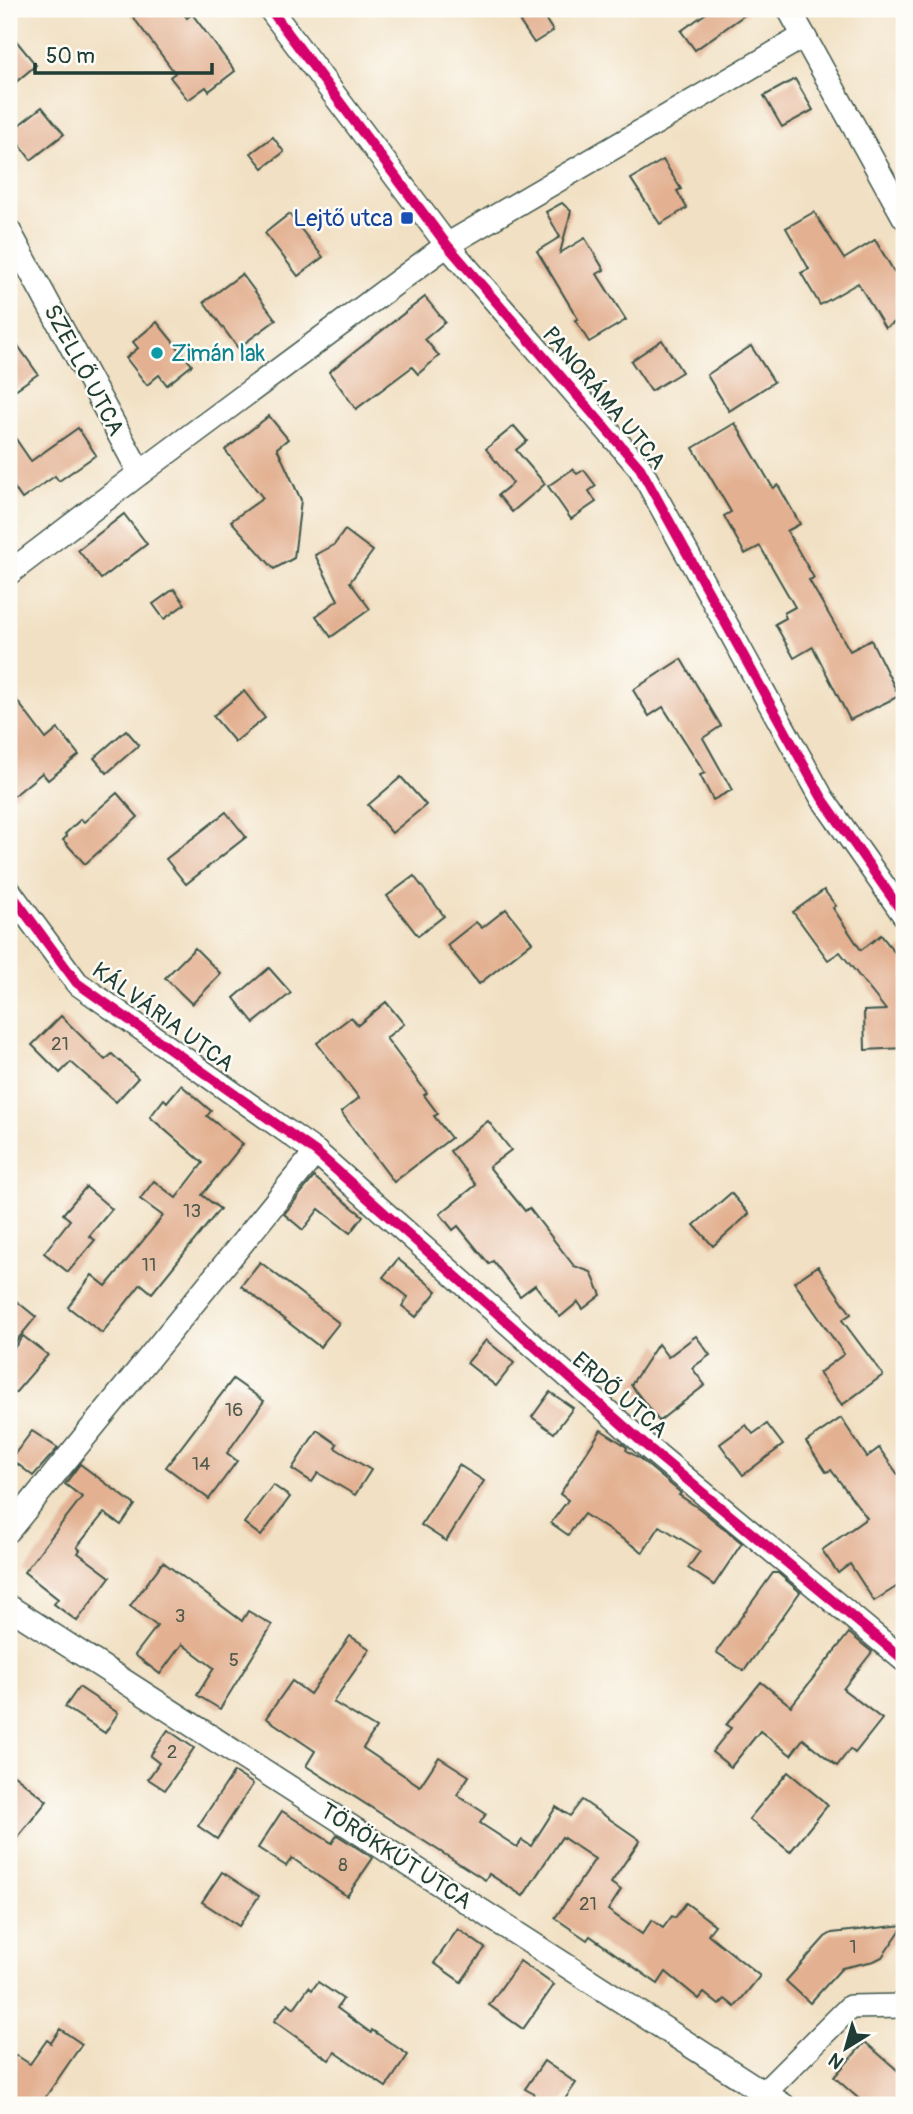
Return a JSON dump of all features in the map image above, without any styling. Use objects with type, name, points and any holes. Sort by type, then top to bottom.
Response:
[{"type":"street","name":"PANORÁMA UTCA","points":[[271,9],[447,245],[640,468],[822,797],[904,915]]},
{"type":"street","points":[[789,9],[904,217]]},
{"type":"street","points":[[9,573],[447,245],[804,36]]},
{"type":"street","name":"SZELLŐ UTCA","points":[[9,231],[140,473]]},
{"type":"street","name":"KÁLVÁRIA UTCA","points":[[9,891],[77,983],[316,1152]]},
{"type":"street","points":[[12,1520],[316,1152]]},
{"type":"street","name":"ERDŐ UTCA","points":[[316,1152],[643,1443],[904,1660]]},
{"type":"street","name":"TÖRÖKKÚT UTCA","points":[[9,1606],[774,2099]]},
{"type":"street","points":[[774,2099],[850,2007],[904,2006]]},
{"type":"building","points":[[127,9],[180,9],[187,18],[192,14],[235,71],[209,91],[206,87],[188,100],[170,77],[175,73]]},
{"type":"building","points":[[539,9],[553,31],[534,43],[520,22]]},
{"type":"building","points":[[712,9],[753,9],[695,50],[681,31]]},
{"type":"building","points":[[9,32],[36,65],[9,88]]},
{"type":"building","points":[[795,79],[813,110],[782,127],[764,96]]},
{"type":"building","points":[[42,107],[64,134],[31,160],[10,132]]},
{"type":"building","points":[[273,137],[284,152],[263,168],[251,153]]},
{"type":"building","points":[[663,160],[681,189],[677,191],[687,208],[660,224],[631,179]]},
{"type":"building","points":[[562,203],[571,211],[560,253],[585,238],[604,270],[597,274],[626,320],[589,342],[537,251],[560,237],[546,212]]},
{"type":"building","points":[[814,212],[844,259],[875,240],[898,278],[904,274],[904,317],[885,328],[858,283],[820,305],[801,273],[809,269],[786,228]]},
{"type":"building","points":[[289,214],[323,257],[298,276],[265,233]]},
{"type":"building","points":[[242,274],[276,320],[238,348],[204,302]]},
{"type":"building","points":[[425,297],[445,322],[425,339],[439,356],[418,374],[412,367],[356,409],[329,372]]},
{"type":"building","name":"Zimán lak","points":[[157,322],[192,365],[167,385],[159,375],[147,385],[126,358],[138,348],[133,342]]},
{"type":"building","points":[[9,333],[38,374],[9,394]]},
{"type":"building","points":[[662,340],[682,372],[651,391],[631,361]]},
{"type":"building","points":[[751,346],[774,382],[729,411],[707,375]]},
{"type":"building","points":[[269,416],[288,439],[277,448],[301,500],[294,558],[274,569],[231,521],[263,498],[225,450]]},
{"type":"building","points":[[735,423],[773,488],[778,485],[800,524],[787,531],[814,578],[809,580],[850,651],[871,640],[899,696],[850,720],[813,647],[794,658],[775,624],[786,618],[784,613],[795,607],[760,546],[745,554],[724,516],[731,512],[693,448]]},
{"type":"building","points":[[514,426],[527,441],[516,450],[545,484],[512,512],[498,495],[513,483],[486,449]]},
{"type":"building","points":[[78,428],[96,455],[59,481],[55,476],[22,499],[9,480],[9,429],[31,461]]},
{"type":"building","points":[[573,469],[577,474],[584,470],[596,486],[589,491],[596,502],[571,519],[548,486]]},
{"type":"building","points":[[124,514],[147,544],[101,579],[78,550]]},
{"type":"building","points":[[345,530],[373,551],[350,582],[370,609],[331,637],[316,616],[338,600],[315,555],[334,545]]},
{"type":"building","points":[[174,589],[185,604],[164,619],[153,604]]},
{"type":"building","points":[[681,659],[721,726],[703,738],[732,790],[713,800],[700,775],[705,773],[663,707],[649,716],[633,690]]},
{"type":"building","points":[[9,690],[46,739],[58,729],[79,755],[48,780],[42,773],[9,800]]},
{"type":"building","points":[[244,691],[265,718],[235,742],[213,716]]},
{"type":"building","points":[[126,730],[139,745],[107,773],[94,758]]},
{"type":"building","points":[[401,777],[426,805],[392,833],[368,805]]},
{"type":"building","points":[[117,793],[138,817],[85,864],[63,840],[67,836],[65,834],[81,819],[84,822]]},
{"type":"building","points":[[226,812],[246,837],[186,884],[166,859]]},
{"type":"building","points":[[414,876],[444,916],[418,936],[387,896]]},
{"type":"building","points":[[824,890],[861,950],[881,935],[896,954],[904,947],[904,1048],[865,1050],[864,1011],[886,1010],[840,952],[828,960],[793,912]]},
{"type":"building","points":[[506,909],[532,942],[479,984],[447,945],[476,922],[482,928]]},
{"type":"building","points":[[195,948],[221,974],[192,1004],[165,978]]},
{"type":"building","points":[[269,968],[291,993],[254,1023],[234,998]]},
{"type":"building","points":[[386,1002],[404,1024],[386,1038],[427,1093],[424,1095],[438,1114],[434,1116],[451,1138],[394,1182],[341,1112],[359,1098],[317,1043],[351,1017],[358,1025]]},
{"type":"building","points":[[61,1016],[105,1060],[112,1054],[138,1078],[116,1102],[71,1062],[60,1073],[32,1045]]},
{"type":"building","points":[[181,1085],[211,1111],[207,1116],[243,1144],[202,1195],[220,1209],[152,1293],[141,1284],[102,1333],[68,1307],[92,1275],[106,1286],[163,1216],[140,1199],[154,1181],[176,1198],[203,1163],[150,1117],[164,1099],[167,1102]]},
{"type":"building","points":[[488,1121],[511,1150],[489,1167],[525,1211],[529,1208],[574,1266],[591,1272],[601,1295],[583,1309],[578,1302],[560,1317],[535,1285],[520,1296],[493,1261],[489,1264],[458,1226],[453,1230],[440,1214],[476,1185],[450,1151]]},
{"type":"building","points":[[314,1177],[363,1216],[350,1233],[319,1209],[303,1230],[284,1214]]},
{"type":"building","points":[[86,1187],[112,1209],[89,1236],[95,1240],[68,1272],[44,1253],[70,1220],[63,1214]]},
{"type":"building","points":[[731,1193],[749,1214],[713,1246],[694,1225]]},
{"type":"building","points":[[398,1259],[437,1291],[416,1317],[402,1306],[408,1297],[383,1277]]},
{"type":"building","points":[[260,1262],[339,1323],[320,1347],[241,1286]]},
{"type":"building","points":[[818,1266],[851,1314],[842,1320],[883,1375],[842,1405],[819,1373],[844,1354],[794,1282]]},
{"type":"building","points":[[9,1295],[36,1317],[9,1350]]},
{"type":"building","points":[[23,1336],[48,1355],[9,1400],[9,1355]]},
{"type":"building","points":[[696,1336],[710,1355],[692,1368],[705,1385],[659,1421],[631,1385],[658,1344],[668,1357]]},
{"type":"building","points":[[486,1340],[514,1363],[496,1386],[467,1363]]},
{"type":"building","points":[[233,1379],[264,1401],[227,1453],[237,1461],[209,1499],[166,1467]]},
{"type":"building","points":[[550,1392],[573,1408],[554,1433],[532,1417]]},
{"type":"building","points":[[841,1418],[867,1457],[879,1448],[904,1483],[904,1582],[874,1601],[850,1564],[838,1573],[822,1550],[867,1518],[831,1470],[826,1472],[806,1442]]},
{"type":"building","points":[[767,1424],[783,1445],[743,1475],[720,1444],[746,1425],[753,1434]]},
{"type":"building","points":[[317,1430],[337,1444],[335,1448],[371,1470],[355,1495],[318,1473],[312,1482],[292,1469]]},
{"type":"building","points":[[601,1430],[623,1444],[626,1450],[681,1493],[679,1495],[742,1543],[714,1585],[688,1568],[700,1551],[660,1526],[643,1552],[584,1514],[568,1535],[551,1523],[568,1500],[560,1494]]},
{"type":"building","points":[[32,1431],[58,1448],[33,1476],[11,1459]]},
{"type":"building","points":[[80,1464],[135,1505],[121,1525],[104,1513],[77,1547],[80,1550],[78,1553],[110,1577],[77,1621],[54,1604],[58,1599],[24,1572],[82,1497],[65,1484]]},
{"type":"building","points":[[459,1465],[484,1481],[446,1541],[421,1525]]},
{"type":"building","points":[[273,1485],[290,1497],[261,1536],[244,1523]]},
{"type":"building","points":[[163,1562],[242,1621],[248,1611],[272,1625],[220,1709],[197,1695],[214,1668],[182,1644],[160,1674],[135,1655],[157,1626],[130,1606]]},
{"type":"building","points":[[773,1573],[778,1573],[800,1592],[744,1671],[716,1652]]},
{"type":"building","points":[[849,1633],[872,1652],[843,1689],[882,1719],[855,1753],[850,1749],[837,1766],[803,1739],[791,1755],[760,1731],[731,1767],[712,1752],[731,1728],[726,1725],[761,1682],[791,1706]]},
{"type":"building","points":[[350,1636],[370,1649],[333,1702],[376,1728],[363,1748],[420,1786],[439,1757],[469,1776],[457,1795],[486,1814],[480,1823],[517,1847],[522,1840],[531,1846],[556,1807],[570,1816],[582,1800],[640,1840],[611,1883],[621,1890],[608,1910],[642,1934],[652,1920],[663,1928],[686,1903],[715,1925],[708,1934],[760,1976],[735,2007],[725,1999],[719,2005],[704,1993],[699,1999],[666,1972],[658,1984],[590,1936],[587,1940],[555,1918],[595,1859],[562,1837],[523,1896],[489,1874],[485,1880],[306,1766],[315,1751],[266,1718],[292,1681],[310,1694]]},
{"type":"building","points":[[79,1687],[118,1713],[105,1733],[65,1707]]},
{"type":"building","points":[[168,1730],[194,1748],[165,1790],[148,1779],[159,1763],[150,1756]]},
{"type":"building","points":[[9,1771],[47,1801],[9,1848]]},
{"type":"building","points":[[234,1772],[253,1784],[217,1839],[198,1826]]},
{"type":"building","points":[[788,1772],[828,1805],[790,1852],[749,1819]]},
{"type":"building","points":[[282,1811],[332,1843],[337,1835],[373,1858],[347,1896],[292,1858],[286,1866],[258,1848]]},
{"type":"building","points":[[222,1872],[259,1896],[239,1926],[202,1902]]},
{"type":"building","points":[[904,1925],[882,1957],[842,1968],[810,2003],[786,1981],[825,1937],[832,1933]]},
{"type":"building","points":[[458,1929],[485,1948],[461,1982],[434,1963]]},
{"type":"building","points":[[520,1961],[554,1985],[523,2029],[489,2005]]},
{"type":"building","points":[[318,1982],[343,1999],[337,2008],[408,2055],[386,2087],[335,2052],[329,2060],[274,2021],[288,2003],[294,2008],[309,1987],[312,1990]]},
{"type":"building","points":[[60,2029],[82,2044],[40,2105],[9,2105],[9,2065],[16,2055],[30,2064],[47,2040],[51,2043]]},
{"type":"building","points":[[865,2042],[904,2076],[904,2105],[866,2105],[834,2077]]},
{"type":"building","points":[[544,2061],[576,2083],[561,2105],[526,2105],[534,2094],[525,2089]]},
{"type":"cycle path","points":[[270,9],[447,245],[640,468],[822,798],[904,915]]},
{"type":"cycle path","points":[[9,891],[77,983],[316,1152],[643,1443],[904,1660]]},
{"type":"place","name":"Lejtő utca","points":[[407,218]]},
{"type":"place","name":"Zimán lak","points":[[157,353]]}]
